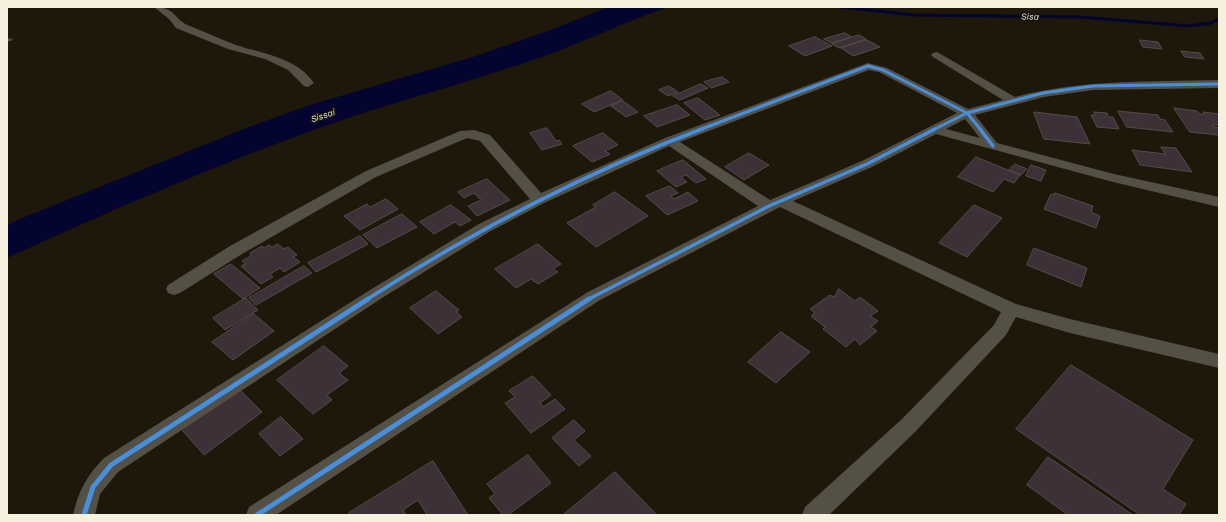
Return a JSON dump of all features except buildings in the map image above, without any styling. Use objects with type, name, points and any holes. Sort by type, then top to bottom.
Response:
[{"type":"street","points":[[159,7],[173,17],[180,26],[232,46],[270,57],[292,68],[308,83]]},
{"type":"street","points":[[937,55],[1013,101]]},
{"type":"street","points":[[84,515],[87,497],[96,480],[111,466],[376,294],[484,228],[539,200],[670,141],[777,102],[868,66],[883,70],[967,113],[993,146]]},
{"type":"street","points":[[257,515],[594,296],[774,203],[867,164],[967,113],[1043,93],[1093,86],[1141,84],[1219,84]]},
{"type":"street","points":[[935,130],[1113,178],[1219,202]]},
{"type":"street","points":[[174,289],[236,250],[371,174],[465,134],[474,134],[485,138],[539,200]]},
{"type":"street","points":[[670,141],[774,203],[1011,309],[1070,326],[1219,361]]},
{"type":"street","points":[[813,515],[909,425],[1000,330],[1011,309]]},
{"type":"water","name":"Sissai","points":[[609,7],[669,7],[548,55],[319,128],[162,190],[7,258],[7,225],[20,219],[244,129],[310,105],[473,57],[545,32]]},
{"type":"waterway","name":"Sisa","points":[[840,7],[914,15],[1080,17],[1189,26],[1211,23],[1219,19]]},
{"type":"cycle path","points":[[84,515],[93,487],[111,465],[376,294],[484,228],[539,200],[670,141],[777,102],[868,66],[883,70],[967,113],[993,146]]},
{"type":"cycle path","points":[[257,515],[594,296],[769,206],[867,164],[967,113],[1043,93],[1093,86],[1219,84]]}]
